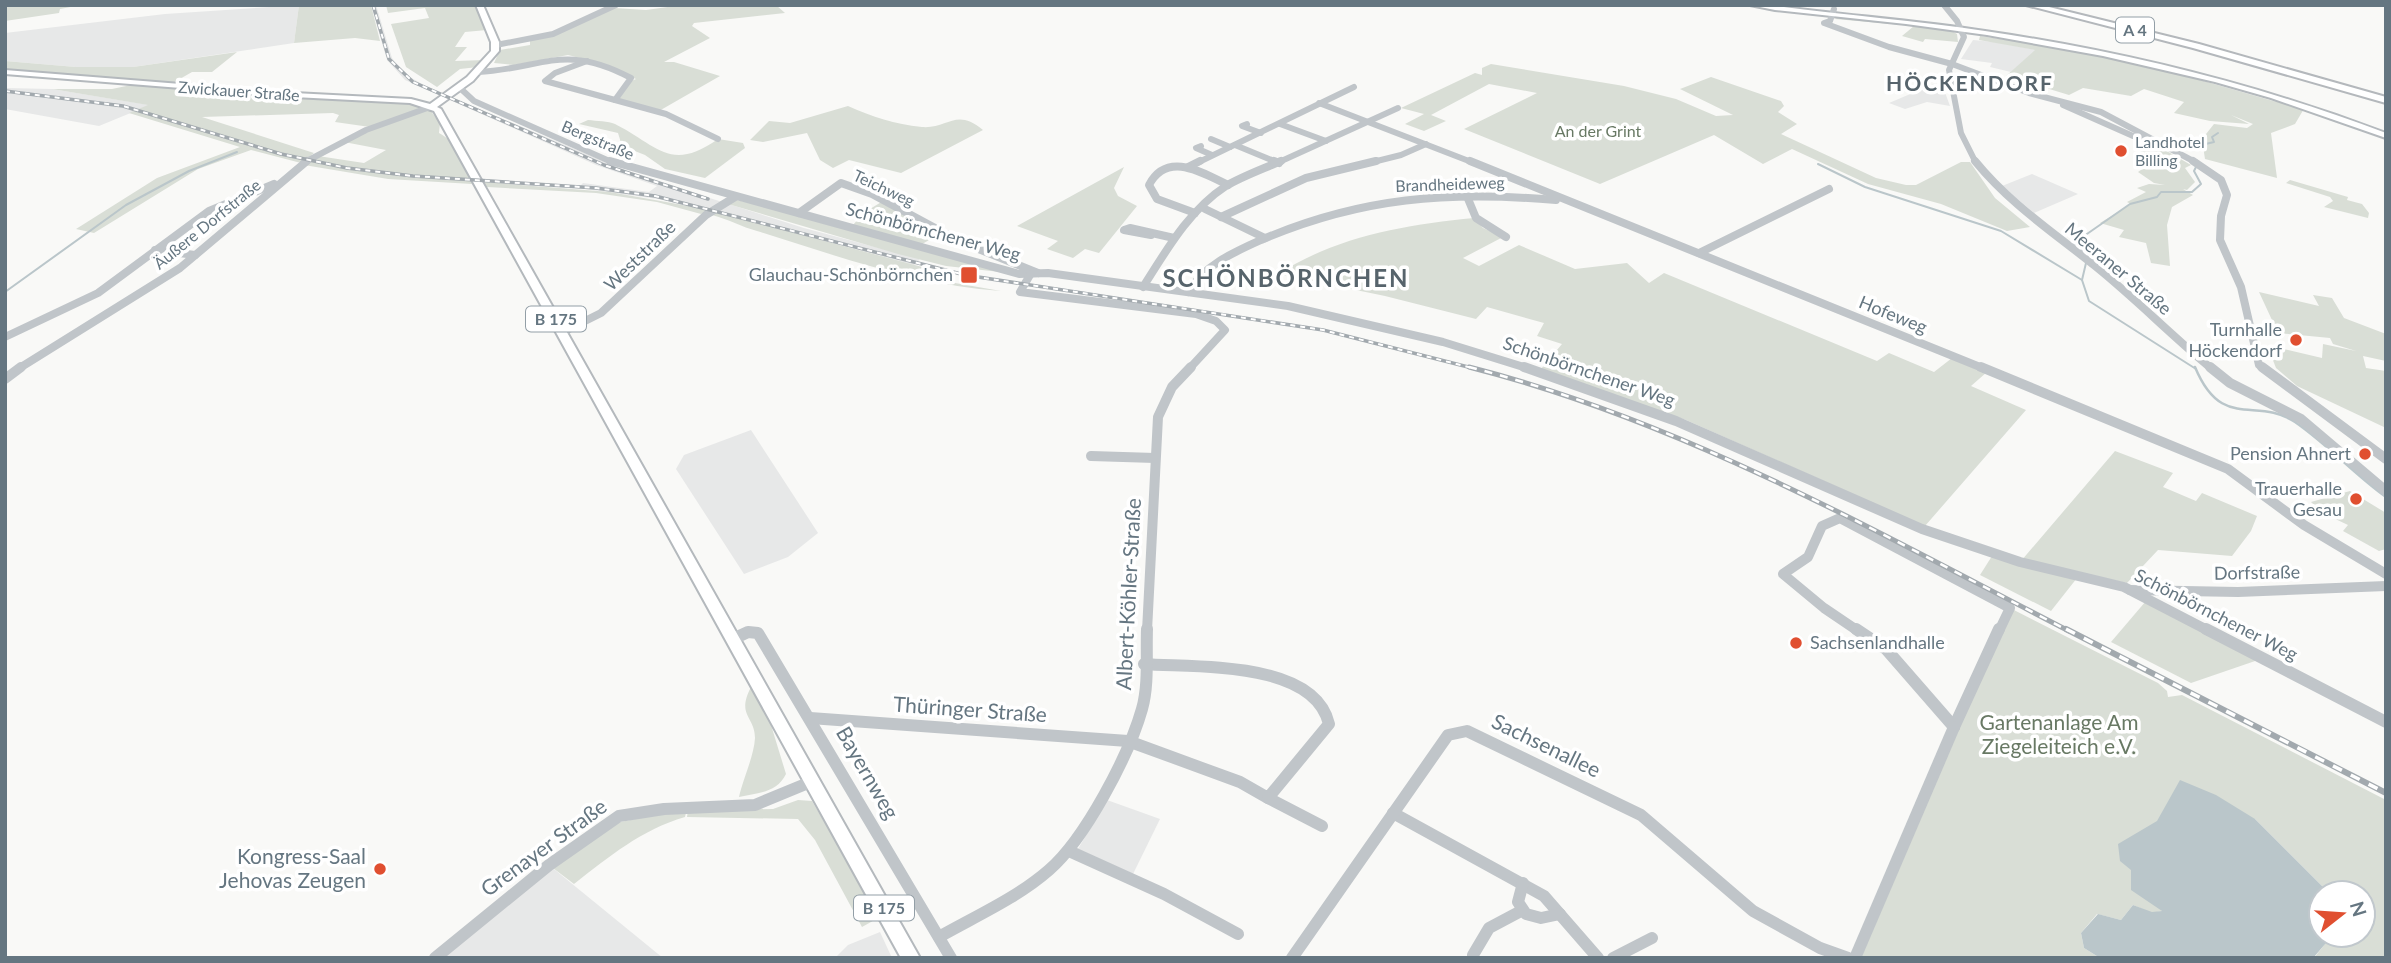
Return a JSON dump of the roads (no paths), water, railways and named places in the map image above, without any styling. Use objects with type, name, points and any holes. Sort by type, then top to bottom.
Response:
[{"type":"highway","name":"A 4","points":[[2030,5],[2243,57]]},
{"type":"highway","name":"A 4","points":[[2044,5],[2386,98]]},
{"type":"main road","points":[[433,106],[460,88],[495,51],[496,46],[479,5]]},
{"type":"main road","points":[[1754,5],[1832,12],[2102,52],[2186,71],[2303,105],[2386,136]]},
{"type":"main road","name":"Zwickauer Straße","points":[[5,72],[294,96],[411,101],[433,106]]},
{"type":"main road","name":"B 175","points":[[433,106],[456,139],[911,958]]},
{"type":"street","points":[[496,46],[552,34],[616,5]]},
{"type":"street","points":[[1944,5],[1962,30]]},
{"type":"street","points":[[1832,12],[1830,20],[1824,23],[2053,100],[2101,112],[2210,170],[2221,180],[2227,195],[2221,216],[2220,240],[2241,287],[2259,365],[2386,459]]},
{"type":"street","name":"Meeraner Straße","points":[[1962,30],[1963,44],[1949,70],[1966,147],[1980,168],[2008,198],[2095,265],[2230,383],[2301,419],[2386,491]]},
{"type":"street","points":[[478,72],[496,72],[560,57],[587,61],[631,78],[615,100]]},
{"type":"street","points":[[587,61],[545,81],[666,114],[715,138]]},
{"type":"street","points":[[1188,167],[1354,87]]},
{"type":"street","name":"Bergstraße","points":[[460,88],[474,101],[624,167],[735,197]]},
{"type":"street","name":"Hofeweg","points":[[1321,102],[2201,456],[2228,470],[2304,525],[2386,574]]},
{"type":"street","name":"Äußere Dorfstraße","points":[[5,379],[195,255],[279,181],[321,152],[379,125],[433,106]]},
{"type":"street","points":[[1143,287],[1174,239],[1209,197],[1228,185],[1398,108]]},
{"type":"street","points":[[1247,124],[1242,126],[1261,133]]},
{"type":"street","points":[[1280,124],[1326,141]]},
{"type":"street","points":[[1211,139],[1279,163]]},
{"type":"street","points":[[1221,217],[1306,178],[1401,155],[1426,144]]},
{"type":"street","points":[[1201,146],[1196,148],[1212,155]]},
{"type":"street","points":[[1195,213],[1163,202],[1152,194],[1149,185],[1154,176],[1167,167],[1188,167],[1228,185]]},
{"type":"street","points":[[5,337],[98,293],[209,211],[279,181]]},
{"type":"street","name":"Teichweg","points":[[799,213],[841,183],[872,194],[961,242],[1034,274]]},
{"type":"street","points":[[1699,253],[1829,189]]},
{"type":"street","points":[[1466,194],[1476,218],[1506,237]]},
{"type":"street","name":"Brandheideweg","points":[[1188,292],[1196,276],[1208,266],[1316,217],[1368,203],[1466,194],[1571,201]]},
{"type":"street","name":"Schönbörnchener Weg","points":[[735,197],[1001,269],[1244,298],[1346,318],[1490,356],[1676,421],[1922,529],[2020,562],[2130,590],[2386,722]]},
{"type":"street","name":"Weststraße","points":[[563,332],[601,313],[706,215],[735,197]]},
{"type":"street","points":[[1205,209],[1265,238]]},
{"type":"street","points":[[1152,234],[1174,239]]},
{"type":"street","points":[[155,250],[195,255]]},
{"type":"street","points":[[1001,269],[1011,262]]},
{"type":"street","name":"Albert-Köhler-Straße","points":[[939,937],[1049,871],[1069,850],[1098,803],[1128,741],[1143,708],[1156,427],[1164,400],[1222,336],[1222,326],[1207,317],[1020,292],[1034,274]]},
{"type":"street","points":[[1091,456],[1155,458]]},
{"type":"street","points":[[1855,958],[1955,728],[2000,624],[2010,608],[1840,518],[1827,521],[1816,532],[1810,554],[1783,574],[1824,608],[1886,649],[1955,728]]},
{"type":"street","name":"Dorfstraße","points":[[2130,590],[2238,592],[2386,586]]},
{"type":"street","name":"Bayernweg","points":[[734,638],[748,632],[758,633],[951,958]]},
{"type":"street","points":[[1144,664],[1276,675],[1292,679],[1321,704],[1328,715],[1329,724],[1268,798]]},
{"type":"street","name":"Thüringer Straße","points":[[810,718],[1128,741],[1240,782],[1322,826]]},
{"type":"street","name":"Sachsenallee","points":[[1292,958],[1448,735],[1458,730],[1466,731],[1641,816],[1753,911],[1820,948],[1848,958]]},
{"type":"street","name":"Grenayer Straße","points":[[435,958],[549,865],[618,816],[664,808],[755,805],[813,781]]},
{"type":"street","points":[[1393,813],[1544,896],[1598,958]]},
{"type":"street","points":[[1069,850],[1164,894],[1238,934]]},
{"type":"street","points":[[1524,883],[1518,902],[1521,911],[1534,918],[1549,918],[1560,914]]},
{"type":"street","points":[[1473,954],[1489,928],[1521,911]]},
{"type":"street","points":[[1613,958],[1652,938]]},
{"type":"waterway","points":[[2197,146],[2214,142],[2212,137],[2218,133]]},
{"type":"waterway","points":[[5,292],[126,205],[189,171],[237,152]]},
{"type":"waterway","points":[[1818,164],[1865,187],[2001,231],[2082,280]]},
{"type":"waterway","points":[[2095,260],[2074,243],[2130,204],[2157,197],[2161,192],[2192,192],[2201,184],[2194,171],[2197,165]]},
{"type":"waterway","points":[[2082,280],[2086,263]]},
{"type":"waterway","points":[[2082,280],[2089,301],[2196,369]]},
{"type":"waterway","points":[[2196,369],[2205,387],[2217,399],[2228,406],[2281,415],[2295,422],[2386,497]]},
{"type":"railway","points":[[373,5],[389,59],[413,82],[604,165],[708,199]]},
{"type":"railway","points":[[5,91],[123,106],[281,154],[347,168],[413,176],[596,188],[655,196],[965,275],[1323,330],[1475,369]]},
{"type":"railway","points":[[1469,367],[1475,369]]},
{"type":"railway","points":[[1475,369],[1548,390],[1625,417],[1701,448],[1850,518],[2069,631]]},
{"type":"railway","points":[[2066,629],[2386,793]]},
{"type":"place","name":"Landhotel Billing","points":[[2121,151]]},
{"type":"place","name":"Glauchau-Schönbörnchen","points":[[969,275]]},
{"type":"place","name":"Turnhalle Höckendorf","points":[[2296,340]]},
{"type":"place","name":"Pension Ahnert","points":[[2365,454]]},
{"type":"place","name":"Trauerhalle Gesau","points":[[2356,499]]},
{"type":"place","name":"Sachsenlandhalle","points":[[1796,643]]},
{"type":"place","name":"Kongress-Saal Jehovas Zeugen","points":[[380,869]]},
{"type":"district","name":"HÖCKENDORF","points":[[1970,84]]},
{"type":"district","name":"SCHÖNBÖRNCHEN","points":[[1286,279]]},
{"type":"park label","name":"An der Grint","points":[[1598,131]]},
{"type":"park label","name":"Gartenanlage Am Ziegeleiteich e.V.","points":[[2059,735]]}]
